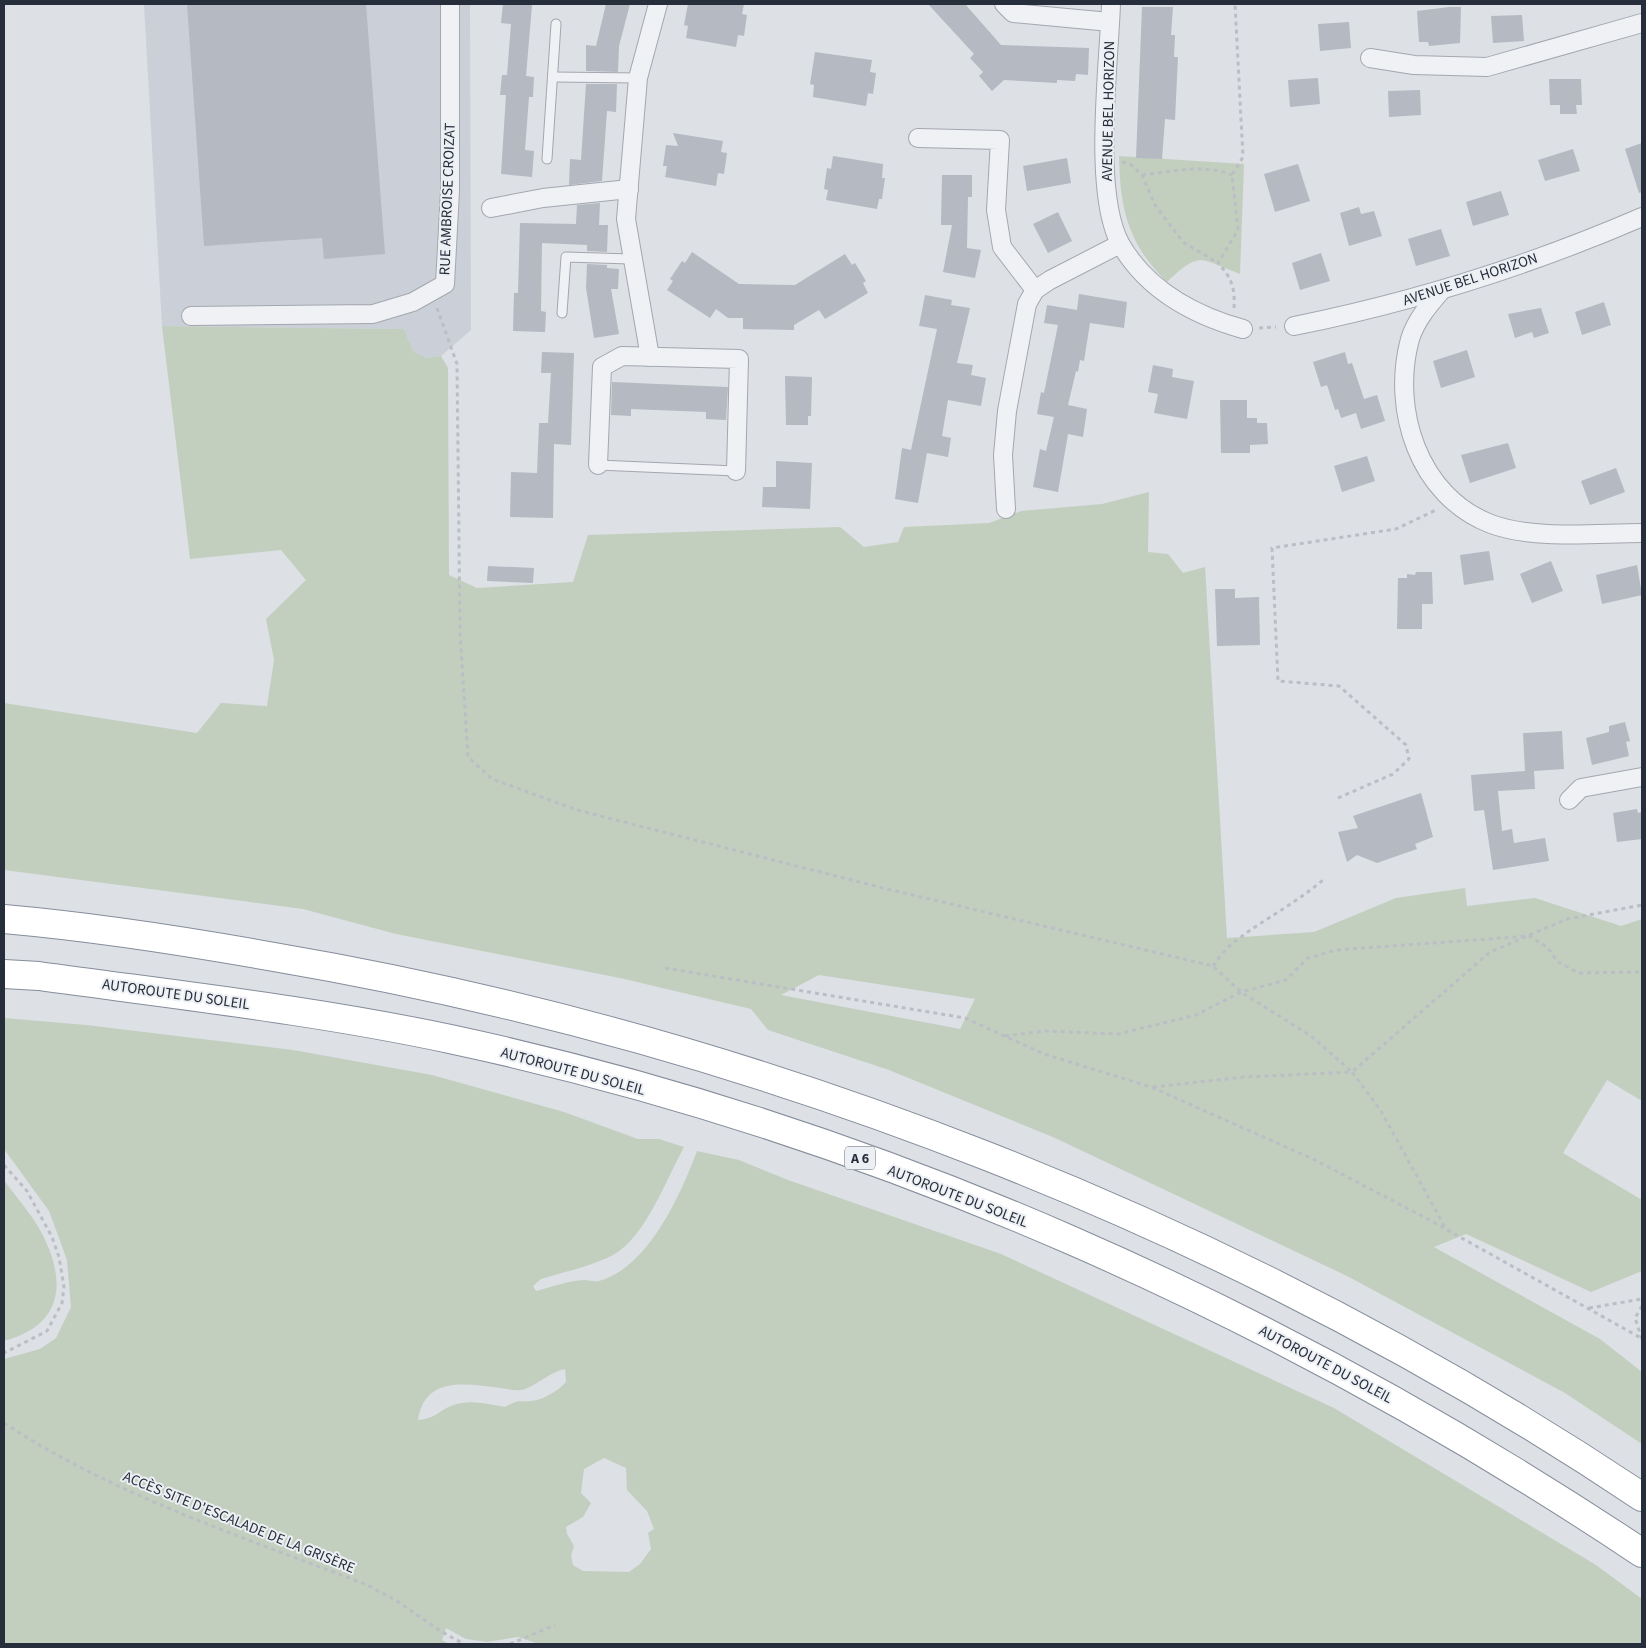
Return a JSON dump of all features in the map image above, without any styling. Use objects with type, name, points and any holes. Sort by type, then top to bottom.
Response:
[{"type":"highway","points":[[4,920],[218,947],[335,967],[451,991],[566,1018],[679,1050],[796,1087],[998,1161],[1106,1205],[1226,1261],[1352,1325],[1457,1382],[1642,1497]]},
{"type":"highway","name":"AUTOROUTE DU SOLEIL","points":[[4,974],[39,976],[311,1013],[451,1040],[583,1072],[695,1104],[881,1166],[968,1198],[1079,1244],[1208,1304],[1317,1358],[1420,1414],[1534,1482],[1642,1552]]},
{"type":"street","name":"RUE AMBROISE CROIZAT","points":[[191,316],[373,314],[413,302],[445,284],[450,191],[450,4]]},
{"type":"street","points":[[650,357],[631,259],[626,219],[638,78],[658,4]]},
{"type":"street","points":[[1004,4],[1013,13],[1110,22]]},
{"type":"street","name":"AVENUE BEL HORIZON","points":[[1111,4],[1105,158],[1106,189],[1120,244],[1138,269],[1171,300],[1210,320],[1238,327]]},
{"type":"street","points":[[1370,58],[1414,65],[1487,67],[1642,23]]},
{"type":"street","points":[[918,138],[1000,140],[996,210],[1002,247],[1035,290]]},
{"type":"street","points":[[491,208],[544,198],[629,189]]},
{"type":"street","name":"AVENUE BEL HORIZON","points":[[1294,326],[1354,314],[1440,291],[1590,240],[1642,217]]},
{"type":"street","points":[[1006,509],[1003,455],[1007,411],[1027,304],[1035,290],[1120,244]]},
{"type":"street","points":[[1440,291],[1424,311],[1410,338],[1404,387],[1409,429],[1417,454],[1430,474],[1454,501],[1491,524],[1534,533],[1642,533]]},
{"type":"street","points":[[598,465],[602,367],[622,356],[739,359],[736,471]]},
{"type":"street","points":[[1569,800],[1581,788],[1642,776]]},
{"type":"lane","points":[[546,160],[556,24]]},
{"type":"lane","points":[[553,77],[638,78]]},
{"type":"lane","points":[[562,313],[566,257],[631,259]]},
{"type":"lane","points":[[598,465],[736,471]]},
{"type":"path","points":[[1218,263],[1238,230],[1232,175],[1243,157],[1235,4]]},
{"type":"path","points":[[1105,158],[1130,164],[1142,175],[1155,205],[1183,242],[1218,263],[1230,276],[1235,290],[1238,327],[1294,326]]},
{"type":"path","points":[[1142,175],[1198,168],[1216,168],[1232,175]]},
{"type":"path","points":[[432,292],[457,364],[460,632],[468,757],[492,780],[587,812],[883,888],[1213,966],[1240,992],[1310,1036],[1352,1072],[1381,1111],[1446,1230]]},
{"type":"path","points":[[1338,798],[1394,774],[1409,759],[1406,745],[1339,686],[1278,681],[1272,548],[1396,529],[1454,501]]},
{"type":"path","points":[[1213,966],[1232,944],[1266,919],[1301,899],[1323,880]]},
{"type":"path","points":[[1151,1087],[1245,1077],[1352,1072],[1490,952],[1567,919],[1642,905]]},
{"type":"path","points":[[1004,1036],[1044,1031],[1118,1034],[1196,1015],[1240,992],[1286,980],[1308,958],[1336,950],[1529,936],[1547,947],[1558,962],[1579,973],[1642,972]]},
{"type":"path","points":[[665,968],[965,1018],[1044,1054],[1151,1087],[1315,1160],[1642,1339]]},
{"type":"path","points":[[4,1165],[27,1191],[52,1237],[59,1257],[64,1287],[62,1303],[47,1331],[4,1353]]},
{"type":"path","points":[[1587,1308],[1642,1299]]},
{"type":"path","points":[[1642,1306],[1635,1318],[1642,1339]]},
{"type":"path","name":"ACCÈS SITE D'ESCALADE DE LA GRISÈRE","points":[[4,1423],[36,1444],[147,1500],[367,1585],[397,1601],[442,1632],[464,1644]]},
{"type":"path","points":[[510,1644],[555,1625]]},
{"type":"shaded area","points":[[144,4],[470,4],[471,330],[441,356],[426,358],[413,351],[404,329],[162,326]]},
{"type":"green space","points":[[1119,156],[1244,164],[1240,274],[1201,260],[1187,265],[1167,282],[1143,254],[1129,225],[1121,193]]},
{"type":"green space","points":[[162,326],[404,329],[413,351],[426,358],[441,356],[448,368],[449,575],[477,588],[573,582],[588,535],[840,527],[864,547],[898,542],[904,527],[989,523],[1021,511],[1102,504],[1149,492],[1148,552],[1168,554],[1183,573],[1205,567],[1227,938],[1314,932],[1396,898],[1465,888],[1467,906],[1535,898],[1621,926],[1642,919],[1642,1101],[1607,1080],[1563,1153],[1642,1200],[1642,1271],[1591,1292],[1466,1234],[1434,1247],[1600,1339],[1642,1372],[1642,1444],[1565,1393],[1347,1276],[1055,1138],[889,1070],[768,1030],[751,1009],[620,978],[396,934],[303,909],[4,870],[4,703],[197,733],[221,703],[267,706],[274,660],[266,619],[306,580],[281,550],[190,559]],"holes":[[[819,975],[975,999],[960,1029],[781,995]]]},
{"type":"green space","points":[[4,1018],[86,1025],[293,1050],[432,1075],[564,1112],[638,1139],[659,1139],[684,1147],[645,1222],[625,1247],[613,1255],[596,1262],[541,1279],[533,1286],[536,1291],[584,1280],[599,1281],[617,1273],[633,1261],[647,1245],[672,1208],[697,1151],[739,1160],[788,1180],[1001,1254],[1334,1408],[1596,1565],[1642,1599],[1642,1644],[539,1644],[518,1637],[487,1642],[466,1639],[446,1628],[442,1640],[449,1644],[4,1644],[4,1359],[40,1349],[56,1338],[71,1307],[67,1260],[49,1211],[4,1149]],"holes":[[[565,1369],[566,1382],[555,1392],[540,1399],[516,1402],[505,1407],[479,1403],[460,1403],[430,1418],[418,1420],[422,1406],[429,1395],[438,1389],[449,1386],[475,1385],[521,1390],[553,1373]],[[604,1458],[626,1468],[627,1490],[647,1511],[654,1529],[648,1533],[651,1549],[640,1564],[629,1572],[583,1571],[573,1565],[571,1556],[574,1546],[567,1534],[566,1527],[583,1517],[591,1503],[581,1493],[584,1469]]]},
{"type":"green space","points":[[4,1180],[40,1230],[49,1248],[57,1282],[55,1298],[49,1312],[39,1324],[24,1334],[4,1341]]},
{"type":"building","points":[[187,4],[366,4],[385,254],[324,259],[322,238],[204,246]]},
{"type":"building","points":[[503,4],[532,5],[526,76],[534,77],[533,97],[529,97],[525,150],[534,151],[532,177],[501,174],[506,95],[500,95],[502,75],[507,75],[511,24],[501,23]]},
{"type":"building","points":[[606,4],[630,4],[619,46],[618,72],[586,71],[586,45],[596,46]]},
{"type":"building","points":[[688,4],[744,4],[742,14],[747,15],[744,36],[738,35],[736,47],[686,38],[688,26],[684,25]]},
{"type":"building","points":[[928,4],[965,4],[1001,45],[1089,48],[1088,75],[1076,74],[1075,81],[1057,80],[1057,83],[1004,80],[992,91],[979,76],[983,72],[970,58],[974,54]]},
{"type":"building","points":[[1142,7],[1173,7],[1171,35],[1175,35],[1174,57],[1178,57],[1175,120],[1165,119],[1162,159],[1136,158]]},
{"type":"building","points":[[1461,7],[1460,43],[1429,46],[1428,42],[1419,42],[1417,11]]},
{"type":"building","points":[[1522,15],[1524,41],[1493,43],[1491,16]]},
{"type":"building","points":[[1349,22],[1351,48],[1320,51],[1318,24]]},
{"type":"building","points":[[815,52],[872,60],[870,72],[876,73],[873,94],[868,93],[866,106],[813,97],[814,85],[810,84]]},
{"type":"building","points":[[1318,78],[1320,104],[1290,107],[1288,80]]},
{"type":"building","points":[[1549,79],[1581,79],[1582,105],[1576,105],[1577,114],[1560,114],[1560,105],[1550,105]]},
{"type":"building","points":[[586,84],[617,84],[616,112],[607,111],[602,181],[569,185],[570,159],[581,160]]},
{"type":"building","points":[[1420,90],[1421,115],[1389,117],[1388,91]]},
{"type":"building","points":[[673,133],[723,141],[721,152],[727,153],[724,174],[718,173],[716,186],[665,177],[667,166],[663,166],[666,145],[678,146]]},
{"type":"building","points":[[1642,143],[1642,192],[1639,193],[1625,149]]},
{"type":"building","points":[[1573,149],[1580,171],[1545,181],[1538,160]]},
{"type":"building","points":[[833,156],[883,164],[882,178],[885,178],[882,199],[879,199],[877,209],[826,200],[828,190],[824,189],[827,168],[831,169]]},
{"type":"building","points":[[1067,158],[1071,183],[1027,191],[1023,166]]},
{"type":"building","points":[[1298,164],[1310,201],[1275,212],[1264,174]]},
{"type":"building","points":[[942,175],[972,175],[972,197],[968,197],[967,248],[981,250],[975,278],[943,272],[952,225],[941,225]]},
{"type":"building","points":[[1501,191],[1509,215],[1473,226],[1466,202]]},
{"type":"building","points":[[600,203],[599,225],[608,225],[607,252],[587,251],[587,245],[542,243],[541,311],[546,312],[545,332],[513,331],[514,293],[518,293],[520,223],[576,224],[577,205]]},
{"type":"building","points":[[1359,207],[1361,214],[1374,211],[1382,236],[1349,246],[1340,213]]},
{"type":"building","points":[[1058,212],[1072,241],[1048,253],[1033,224]]},
{"type":"building","points":[[1441,229],[1450,256],[1416,266],[1408,239]]},
{"type":"building","points":[[692,252],[739,284],[795,285],[845,254],[852,265],[855,263],[866,281],[863,283],[868,293],[825,319],[819,310],[794,325],[794,330],[743,329],[743,318],[728,318],[716,309],[710,318],[667,290],[673,281],[670,279],[682,261],[685,263]]},
{"type":"building","points":[[1321,253],[1330,281],[1300,290],[1292,263]]},
{"type":"building","points":[[587,264],[607,265],[607,268],[619,269],[618,289],[611,289],[619,334],[594,338],[586,288]]},
{"type":"building","points":[[1079,294],[1127,302],[1124,328],[1090,323],[1084,361],[1080,360],[1078,372],[1076,371],[1068,405],[1087,409],[1083,437],[1068,434],[1058,492],[1033,487],[1040,449],[1046,451],[1054,417],[1037,414],[1041,392],[1044,393],[1058,325],[1044,323],[1047,305],[1077,310]]},
{"type":"building","points":[[925,295],[952,300],[951,305],[970,308],[957,363],[973,365],[971,375],[986,378],[981,406],[948,400],[942,436],[951,438],[948,457],[927,453],[918,503],[895,499],[902,448],[911,450],[937,329],[919,326]]},
{"type":"building","points":[[1604,302],[1611,325],[1582,335],[1575,312]]},
{"type":"building","points":[[1541,308],[1549,333],[1534,338],[1532,332],[1515,338],[1508,314]]},
{"type":"building","points":[[1467,350],[1475,377],[1441,388],[1433,361]]},
{"type":"building","points":[[542,352],[574,353],[571,445],[554,444],[553,518],[510,517],[511,472],[537,473],[539,423],[548,423],[551,373],[541,373]]},
{"type":"building","points":[[1345,352],[1348,364],[1352,363],[1364,399],[1377,395],[1385,421],[1361,429],[1356,413],[1341,418],[1338,409],[1335,410],[1327,385],[1321,387],[1313,362]]},
{"type":"building","points":[[1153,365],[1173,369],[1172,377],[1194,381],[1187,419],[1154,413],[1158,394],[1148,392]]},
{"type":"building","points":[[785,376],[812,377],[811,416],[808,416],[808,425],[786,425]]},
{"type":"building","points":[[612,382],[728,387],[726,420],[706,419],[706,412],[631,409],[631,416],[611,415]]},
{"type":"building","points":[[1220,400],[1247,400],[1247,418],[1257,418],[1257,423],[1267,423],[1268,444],[1250,445],[1250,453],[1221,453]]},
{"type":"building","points":[[1508,443],[1516,468],[1470,483],[1461,455]]},
{"type":"building","points":[[1367,456],[1375,481],[1342,492],[1334,466]]},
{"type":"building","points":[[776,461],[812,463],[810,509],[762,507],[763,487],[776,487]]},
{"type":"building","points":[[1616,468],[1625,492],[1590,505],[1581,481]]},
{"type":"building","points":[[1489,551],[1494,580],[1464,585],[1460,555]]},
{"type":"building","points":[[1551,561],[1563,591],[1532,603],[1520,574]]},
{"type":"building","points":[[1637,565],[1642,595],[1602,604],[1596,575]]},
{"type":"building","points":[[488,566],[534,568],[533,583],[487,581]]},
{"type":"building","points":[[1416,572],[1432,572],[1433,604],[1422,604],[1422,629],[1397,629],[1398,578],[1407,578],[1407,574],[1415,575]]},
{"type":"building","points":[[1215,589],[1235,589],[1235,598],[1259,597],[1260,645],[1217,646]]},
{"type":"building","points":[[1625,722],[1630,741],[1626,742],[1629,756],[1592,765],[1586,738],[1609,732],[1609,726]]},
{"type":"building","points":[[1562,731],[1564,769],[1534,771],[1535,789],[1498,791],[1502,831],[1512,829],[1514,843],[1545,838],[1549,861],[1493,870],[1484,810],[1474,811],[1471,775],[1525,771],[1523,733]]},
{"type":"building","points":[[1421,793],[1433,837],[1415,844],[1417,849],[1377,863],[1357,855],[1347,862],[1338,832],[1358,828],[1353,816]]},
{"type":"building","points":[[1637,809],[1638,813],[1642,812],[1642,839],[1617,842],[1613,813]]}]
